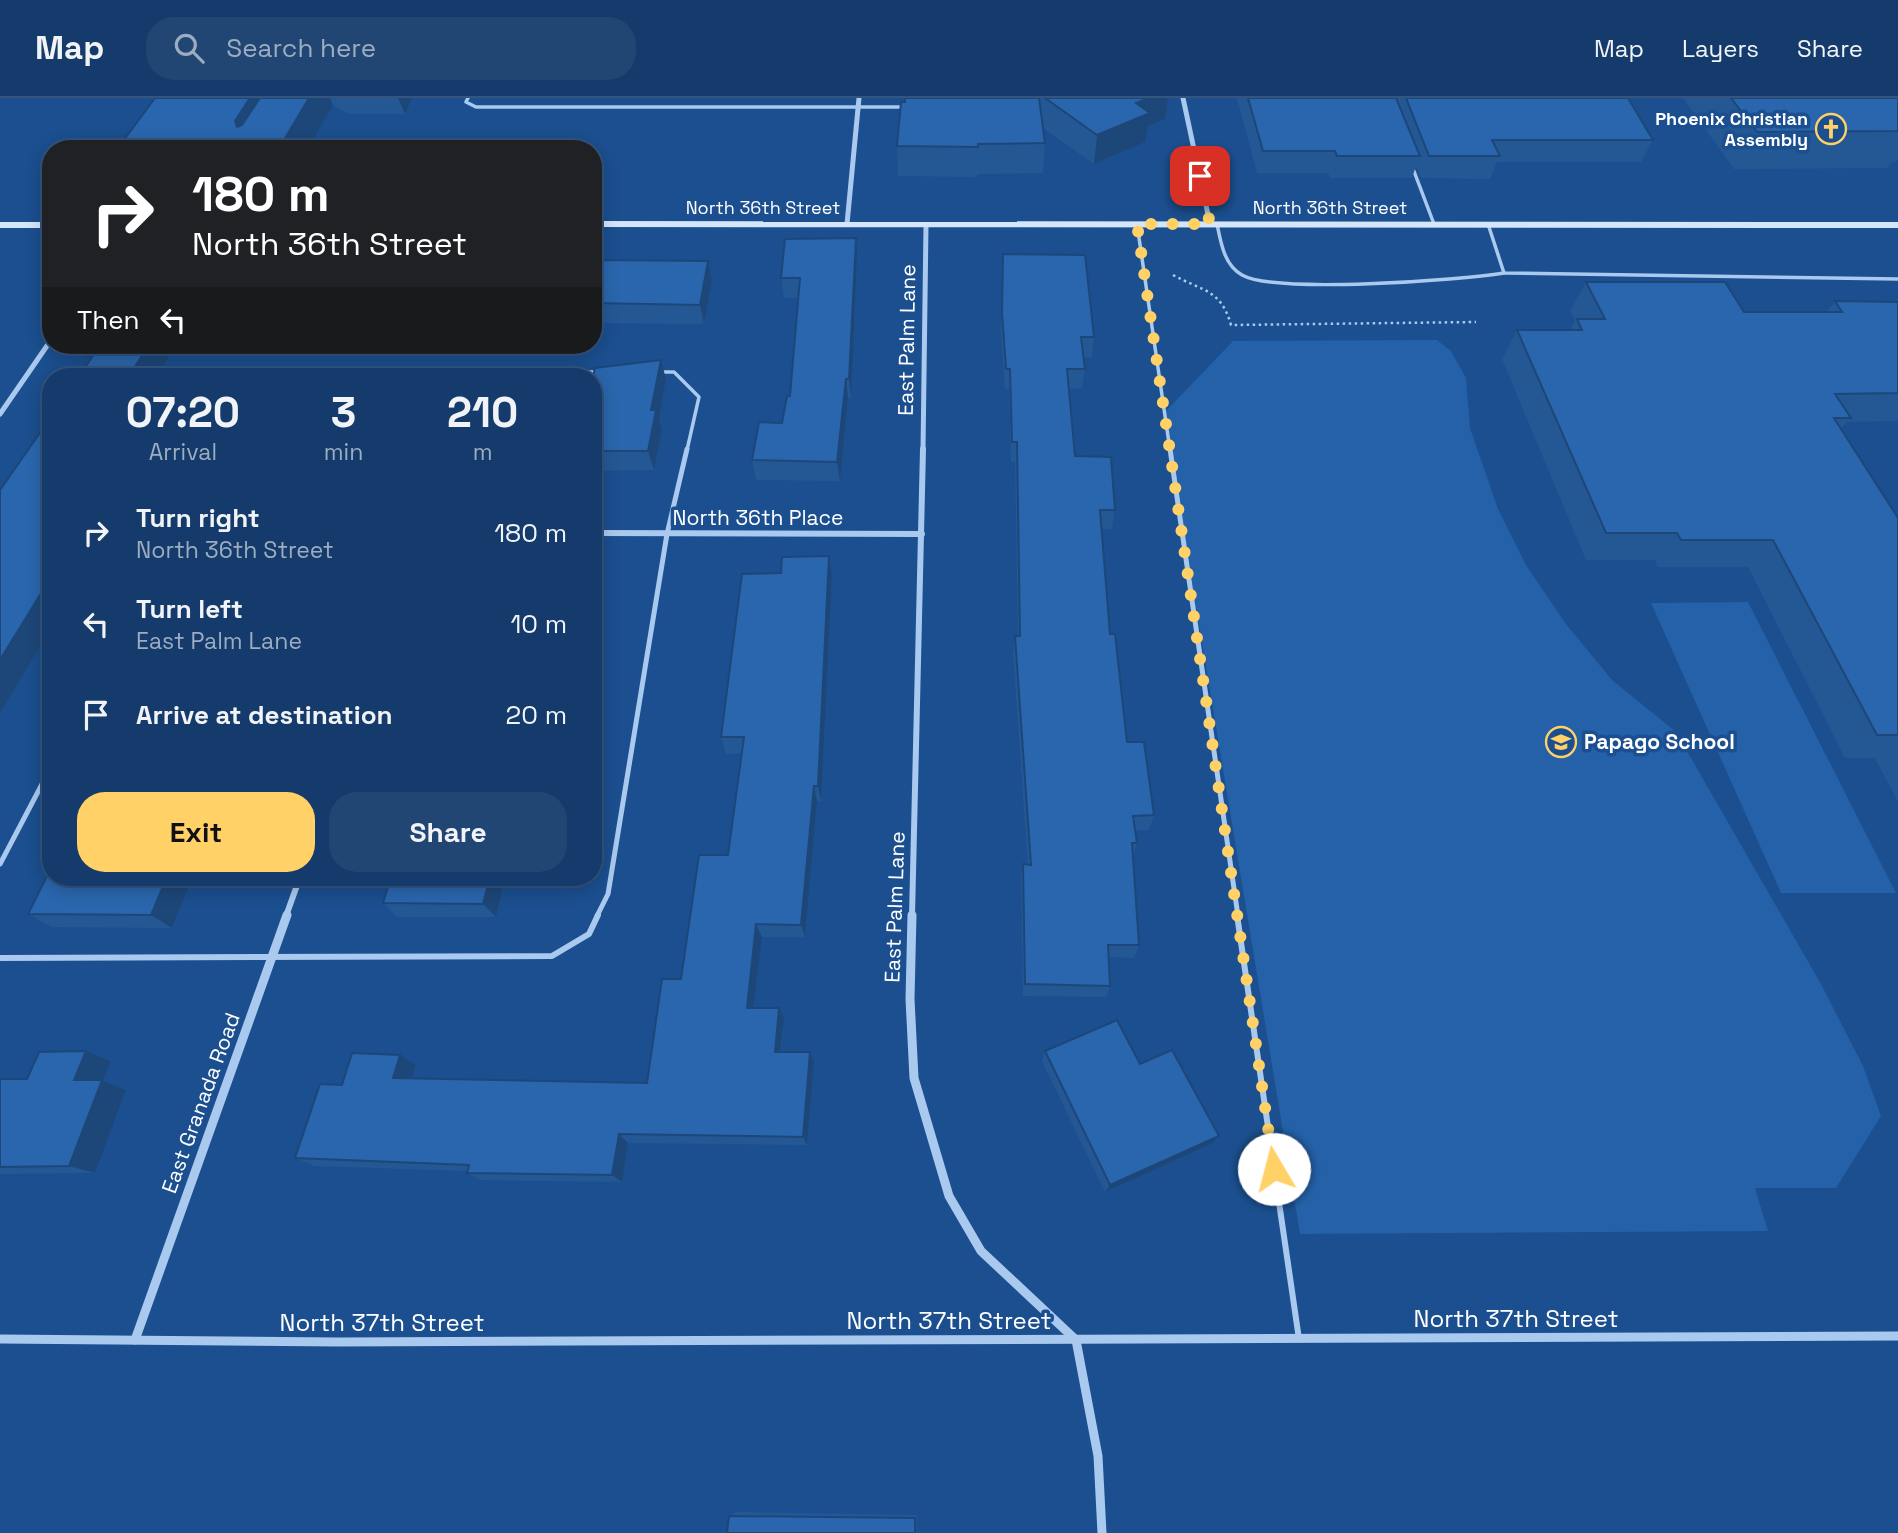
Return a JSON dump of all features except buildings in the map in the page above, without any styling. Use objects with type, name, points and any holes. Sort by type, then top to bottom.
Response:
[{"type":"main road","name":"North 36th Street","points":[[602,224],[1898,225]]},
{"type":"main road","points":[[0,225],[42,225]]},
{"type":"street","points":[[847,224],[859,98]]},
{"type":"street","points":[[1183,98],[1214,224]]},
{"type":"street","name":"East Palm Lane","points":[[926,225],[922,534],[910,999],[914,1078],[949,1196],[981,1251],[1076,1340]]},
{"type":"street","points":[[0,414],[42,353]]},
{"type":"street","name":"North 36th Place","points":[[602,533],[922,534]]},
{"type":"street","name":"East Granada Road","points":[[135,1340],[297,886]]},
{"type":"street","name":"North 37th Street","points":[[0,1339],[1076,1340],[1898,1336]]},
{"type":"street","points":[[1076,1340],[1098,1456],[1102,1533]]},
{"type":"lane","points":[[468,98],[466,102],[476,107],[909,107]]},
{"type":"lane","points":[[1408,158],[1434,224]]},
{"type":"lane","points":[[1137,224],[1299,1339]]},
{"type":"lane","points":[[1214,224],[1229,267],[1240,276],[1263,283],[1450,281],[1504,273],[1898,279]]},
{"type":"lane","points":[[1488,224],[1504,273]]},
{"type":"lane","points":[[0,958],[552,956],[589,934],[608,894],[667,534],[699,397],[674,372],[647,372]]},
{"type":"lane","points":[[0,864],[42,784]]},
{"type":"shaded area","name":"Papago School","points":[[1437,340],[1451,351],[1466,378],[1470,428],[1498,509],[1526,565],[1566,624],[1612,680],[1676,732],[1821,984],[1863,1066],[1881,1116],[1836,1188],[1755,1188],[1768,1231],[1300,1234],[1164,413],[1233,341]]},
{"type":"shaded area","points":[[1748,602],[1896,893],[1781,893],[1651,603]]},
{"type":"place","name":"Phoenix Christian Assembly","points":[[1831,129]]},
{"type":"place","name":"Papago School","points":[[1561,742]]},
{"type":"route","points":[[1200,176],[1210,224],[1137,224],[1274,1169]]}]
